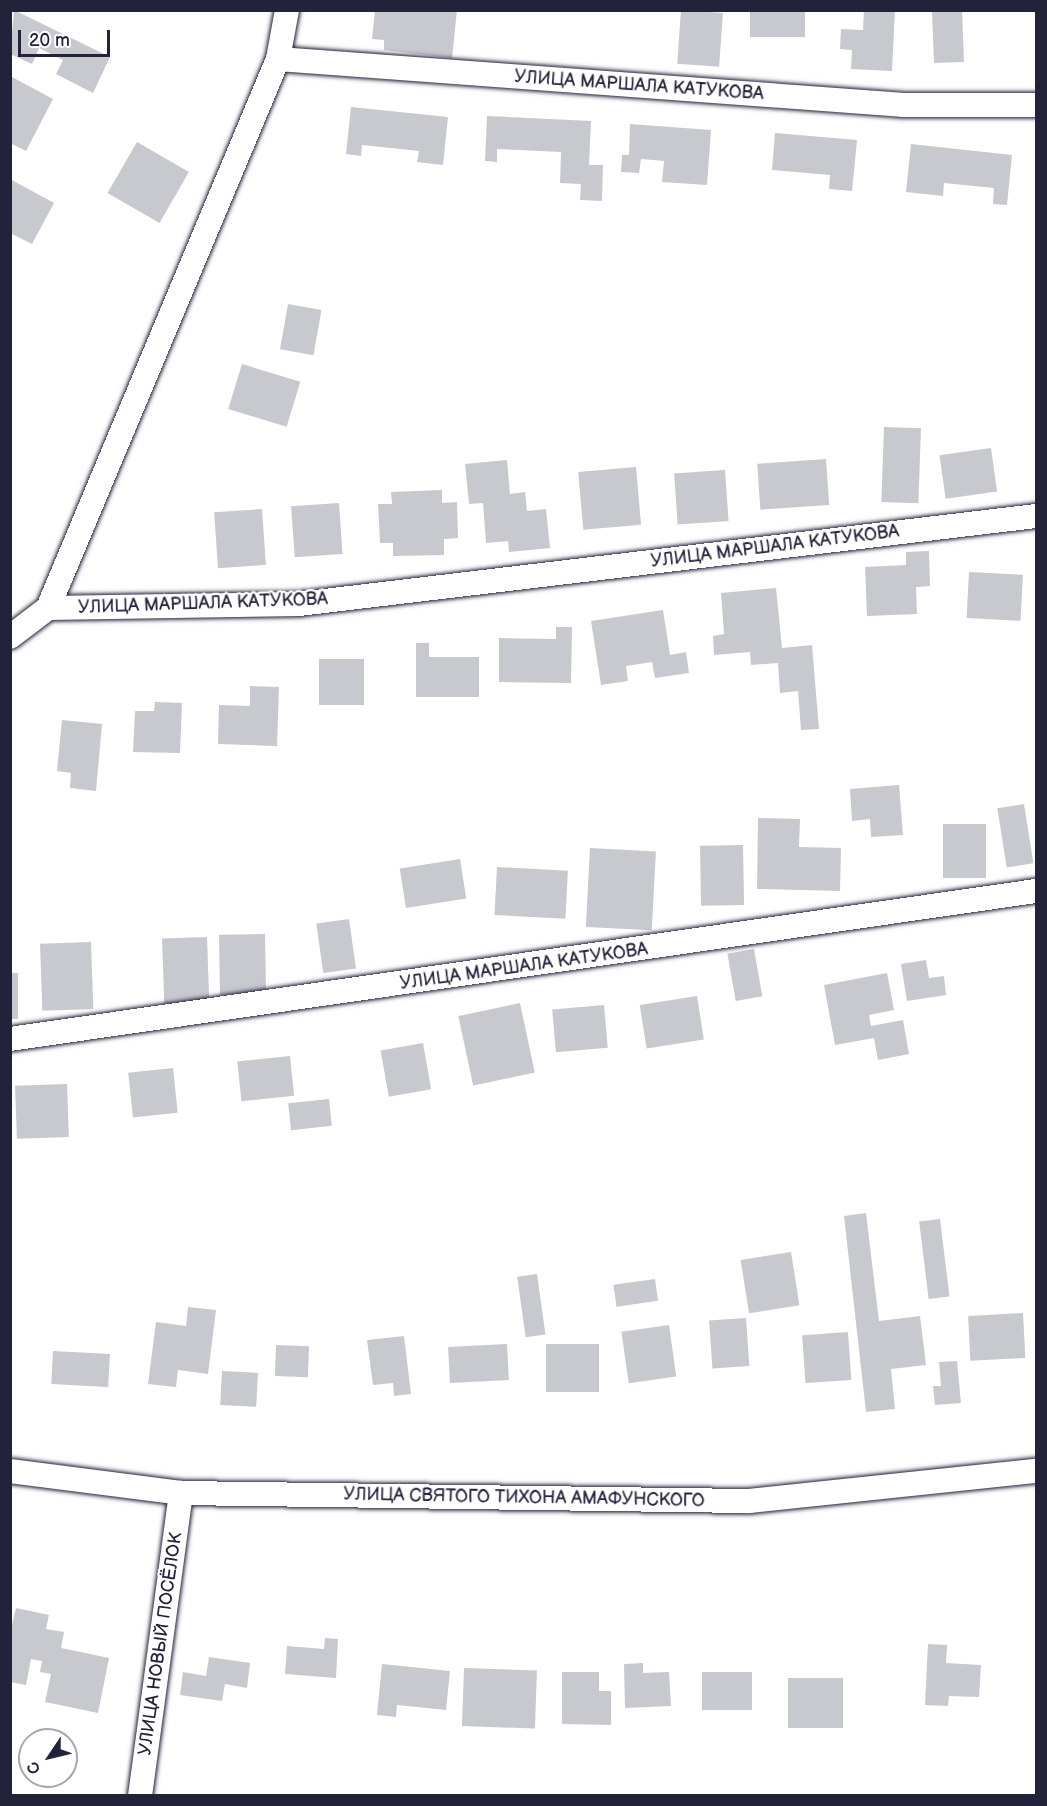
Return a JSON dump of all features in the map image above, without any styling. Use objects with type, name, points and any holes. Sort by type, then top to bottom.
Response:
[{"type":"street","points":[[10,637],[48,608],[278,59],[287,10]]},
{"type":"street","name":"УЛИЦА МАРШАЛА КАТУКОВА","points":[[278,59],[904,105],[1036,105]]},
{"type":"street","name":"УЛИЦА МАРШАЛА КАТУКОВА","points":[[48,608],[299,604],[1036,516]]},
{"type":"street","name":"УЛИЦА МАРШАЛА КАТУКОВА","points":[[10,1039],[1036,891]]},
{"type":"street","name":"УЛИЦА СВЯТОГО ТИХОНА АМАФУНСКОГО","points":[[10,1471],[182,1493],[749,1501],[1036,1471]]},
{"type":"street","name":"УЛИЦА НОВЫЙ ПОСЁЛОК","points":[[140,1796],[182,1493]]},
{"type":"building","points":[[14,10],[110,57],[93,93],[56,74],[63,60],[39,48],[32,64],[10,54]]},
{"type":"building","points":[[375,10],[457,10],[452,58],[384,50],[384,40],[372,39]]},
{"type":"building","points":[[681,10],[723,13],[719,67],[677,64]]},
{"type":"building","points":[[750,10],[805,10],[805,37],[750,37]]},
{"type":"building","points":[[864,10],[895,10],[892,71],[851,69],[852,50],[840,49],[841,29],[863,30]]},
{"type":"building","points":[[962,10],[964,62],[934,63],[932,11]]},
{"type":"building","points":[[10,76],[53,99],[26,151],[10,143]]},
{"type":"building","points":[[351,107],[448,117],[443,165],[417,162],[419,151],[362,145],[361,156],[346,154]]},
{"type":"building","points":[[487,116],[591,121],[589,165],[603,165],[602,201],[580,200],[581,184],[560,183],[561,152],[497,149],[497,162],[485,161]]},
{"type":"building","points":[[630,124],[711,130],[707,185],[662,182],[664,161],[641,159],[639,173],[621,172],[622,155],[629,155]]},
{"type":"building","points":[[775,133],[857,140],[852,191],[829,189],[830,175],[772,170]]},
{"type":"building","points":[[137,142],[189,172],[159,223],[108,193]]},
{"type":"building","points":[[911,144],[1012,155],[1007,205],[993,204],[994,188],[944,183],[943,196],[906,192]]},
{"type":"building","points":[[10,179],[54,203],[32,244],[10,233]]},
{"type":"building","points":[[288,304],[321,310],[313,355],[280,349]]},
{"type":"building","points":[[242,364],[300,382],[287,427],[228,409]]},
{"type":"building","points":[[884,427],[921,428],[918,503],[881,502]]},
{"type":"building","points":[[991,448],[997,492],[946,499],[940,455]]},
{"type":"building","points":[[826,459],[829,505],[760,510],[757,464]]},
{"type":"building","points":[[507,460],[510,494],[525,492],[527,511],[546,509],[550,548],[509,552],[508,541],[486,543],[483,503],[469,504],[465,464]]},
{"type":"building","points":[[636,467],[641,525],[583,530],[578,472]]},
{"type":"building","points":[[725,470],[729,521],[678,524],[674,474]]},
{"type":"building","points":[[442,490],[442,503],[457,502],[458,538],[444,539],[444,555],[393,556],[393,543],[380,543],[378,504],[392,504],[391,492]]},
{"type":"building","points":[[339,503],[343,554],[295,557],[291,506]]},
{"type":"building","points":[[262,509],[266,565],[218,568],[214,512]]},
{"type":"building","points":[[929,551],[930,586],[916,587],[917,614],[867,616],[865,567],[906,565],[906,552]]},
{"type":"building","points":[[969,572],[1023,575],[1021,621],[967,618]]},
{"type":"building","points":[[776,588],[782,648],[812,645],[819,729],[801,730],[798,691],[780,693],[778,663],[751,665],[750,652],[714,655],[713,636],[724,634],[721,593]]},
{"type":"building","points":[[663,610],[670,655],[686,652],[689,673],[655,678],[652,662],[626,666],[628,681],[601,685],[591,621]]},
{"type":"building","points":[[556,627],[572,627],[571,683],[499,682],[499,638],[556,639]]},
{"type":"building","points":[[416,643],[429,643],[429,657],[479,657],[479,697],[416,697]]},
{"type":"building","points":[[319,659],[364,659],[364,705],[319,705]]},
{"type":"building","points":[[250,686],[279,687],[277,746],[218,744],[219,705],[250,706]]},
{"type":"building","points":[[155,702],[182,703],[180,753],[133,752],[135,711],[154,711]]},
{"type":"building","points":[[62,720],[102,724],[96,791],[70,788],[71,773],[57,771]]},
{"type":"building","points":[[899,785],[903,835],[871,837],[870,819],[852,821],[850,789]]},
{"type":"building","points":[[1024,804],[1033,863],[1007,867],[997,808]]},
{"type":"building","points":[[758,818],[800,819],[799,847],[841,848],[840,891],[757,889]]},
{"type":"building","points":[[943,824],[986,824],[986,878],[943,878]]},
{"type":"building","points":[[743,845],[744,905],[701,906],[700,846]]},
{"type":"building","points":[[590,848],[656,851],[652,930],[586,927]]},
{"type":"building","points":[[460,859],[466,899],[406,908],[400,869]]},
{"type":"building","points":[[497,867],[568,871],[565,919],[494,915]]},
{"type":"building","points":[[349,919],[356,969],[323,973],[316,924]]},
{"type":"building","points":[[265,934],[266,994],[220,995],[219,935]]},
{"type":"building","points":[[207,937],[210,1009],[165,1011],[162,939]]},
{"type":"building","points":[[91,942],[93,1009],[42,1011],[40,944]]},
{"type":"building","points":[[754,949],[762,996],[736,1001],[727,954]]},
{"type":"building","points":[[926,960],[929,978],[944,976],[946,995],[907,1001],[901,964]]},
{"type":"building","points":[[10,973],[18,973],[18,1019],[10,1019]]},
{"type":"building","points":[[887,973],[894,1010],[869,1015],[871,1026],[903,1020],[909,1054],[878,1060],[874,1038],[835,1045],[824,985]]},
{"type":"building","points":[[697,996],[704,1039],[647,1049],[640,1005]]},
{"type":"building","points":[[520,1003],[535,1072],[473,1086],[458,1016]]},
{"type":"building","points":[[604,1005],[608,1048],[556,1052],[552,1010]]},
{"type":"building","points":[[423,1043],[431,1089],[389,1097],[381,1050]]},
{"type":"building","points":[[290,1056],[294,1096],[241,1101],[237,1062]]},
{"type":"building","points":[[173,1068],[178,1113],[133,1117],[128,1073]]},
{"type":"building","points":[[67,1084],[69,1137],[17,1139],[15,1086]]},
{"type":"building","points":[[329,1099],[332,1126],[291,1130],[288,1103]]},
{"type":"building","points":[[866,1213],[879,1321],[920,1316],[926,1365],[891,1369],[895,1409],[866,1412],[844,1216]]},
{"type":"building","points":[[940,1219],[950,1296],[929,1299],[919,1222]]},
{"type":"building","points":[[791,1252],[799,1305],[749,1313],[741,1260]]},
{"type":"building","points":[[537,1274],[545,1334],[526,1337],[517,1277]]},
{"type":"building","points":[[655,1279],[658,1301],[616,1307],[613,1285]]},
{"type":"building","points":[[188,1307],[216,1310],[208,1374],[178,1370],[176,1387],[148,1384],[156,1322],[186,1326]]},
{"type":"building","points":[[1023,1313],[1025,1358],[970,1361],[968,1316]]},
{"type":"building","points":[[746,1318],[749,1366],[712,1368],[709,1321]]},
{"type":"building","points":[[669,1325],[676,1376],[629,1383],[621,1332]]},
{"type":"building","points":[[848,1332],[851,1380],[805,1383],[802,1335]]},
{"type":"building","points":[[404,1336],[411,1394],[394,1396],[393,1383],[373,1385],[367,1340]]},
{"type":"building","points":[[507,1344],[509,1380],[450,1383],[448,1347]]},
{"type":"building","points":[[546,1344],[599,1344],[599,1392],[546,1392]]},
{"type":"building","points":[[276,1345],[309,1346],[308,1377],[275,1376]]},
{"type":"building","points":[[53,1351],[110,1354],[108,1387],[51,1384]]},
{"type":"building","points":[[957,1361],[961,1403],[935,1405],[933,1386],[941,1386],[939,1362]]},
{"type":"building","points":[[222,1371],[258,1373],[256,1407],[220,1405]]},
{"type":"building","points":[[16,1608],[49,1615],[46,1629],[64,1632],[61,1648],[109,1658],[98,1713],[45,1702],[51,1674],[40,1672],[42,1661],[31,1659],[26,1685],[10,1682],[10,1633]]},
{"type":"building","points":[[325,1638],[338,1639],[336,1678],[285,1674],[287,1646],[324,1649]]},
{"type":"building","points":[[928,1644],[947,1645],[946,1663],[981,1665],[979,1697],[949,1696],[948,1706],[925,1705]]},
{"type":"building","points":[[209,1657],[250,1663],[247,1688],[225,1684],[222,1701],[180,1695],[183,1672],[206,1676]]},
{"type":"building","points":[[643,1663],[643,1673],[669,1672],[671,1706],[625,1708],[624,1664]]},
{"type":"building","points":[[382,1664],[450,1671],[446,1710],[397,1705],[396,1717],[377,1715]]},
{"type":"building","points":[[464,1668],[537,1671],[535,1729],[462,1726]]},
{"type":"building","points":[[562,1672],[599,1672],[599,1691],[611,1691],[611,1725],[562,1724]]},
{"type":"building","points":[[702,1672],[752,1672],[752,1710],[702,1710]]},
{"type":"building","points":[[788,1678],[843,1678],[843,1728],[788,1728]]}]
